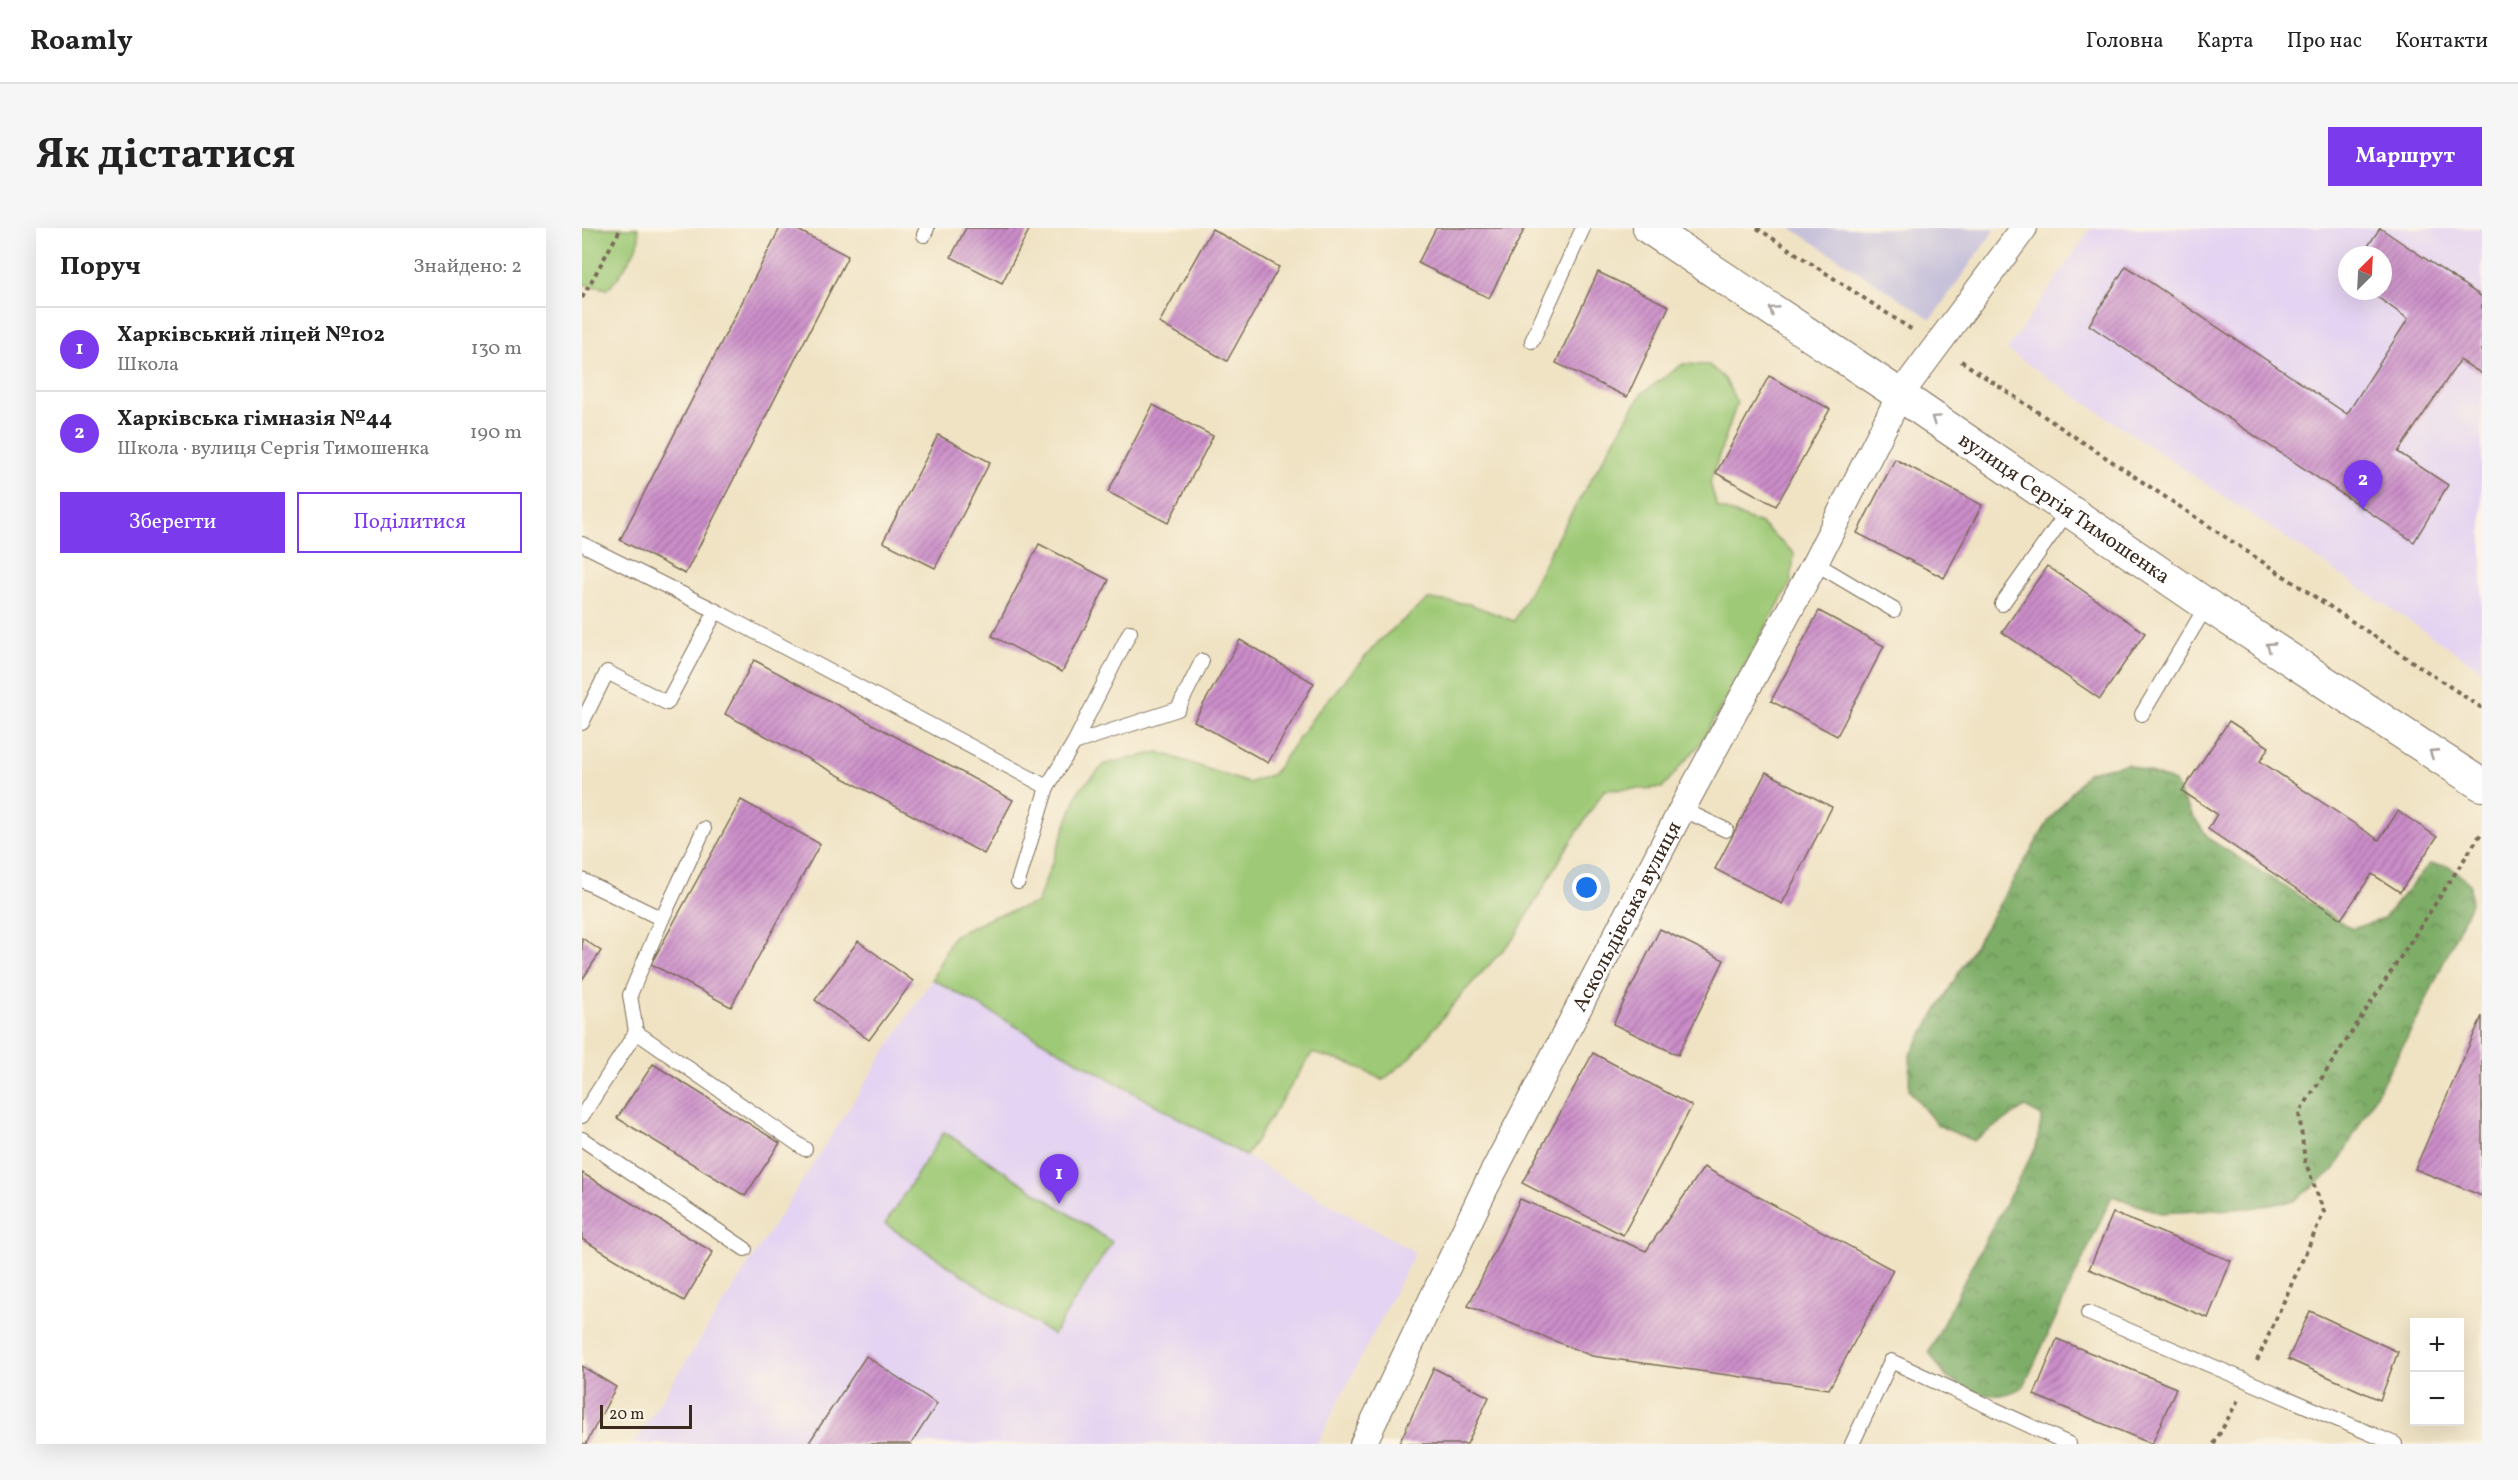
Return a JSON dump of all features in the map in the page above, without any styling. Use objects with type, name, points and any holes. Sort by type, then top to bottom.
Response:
[{"type":"street","name":"вулиця Сергія Тимошенка","points":[[1649,228],[1900,395],[2206,605],[2482,785]]},
{"type":"street","name":"Аскольдівська вулиця","points":[[1363,1444],[1485,1188],[1682,809],[1815,563],[1900,395],[2024,228]]},
{"type":"lane","points":[[1532,341],[1583,228]]},
{"type":"lane","points":[[2002,604],[2068,511]]},
{"type":"lane","points":[[582,544],[716,611],[1047,787]]},
{"type":"lane","points":[[1815,563],[1894,610]]},
{"type":"lane","points":[[2142,714],[2206,605]]},
{"type":"lane","points":[[582,723],[607,672],[667,703],[716,611]]},
{"type":"lane","points":[[1018,882],[1047,787],[1074,743],[1130,632]]},
{"type":"lane","points":[[1074,743],[1178,709],[1202,661]]},
{"type":"lane","points":[[1682,809],[1726,830]]},
{"type":"lane","points":[[582,1116],[636,1032],[630,995],[704,829]]},
{"type":"lane","points":[[582,880],[662,919]]},
{"type":"lane","points":[[636,1032],[805,1149]]},
{"type":"lane","points":[[582,1139],[745,1249]]},
{"type":"lane","points":[[2088,1313],[2394,1444]]},
{"type":"lane","points":[[1852,1444],[1891,1361],[2069,1444]]},
{"type":"path","points":[[582,298],[621,228]]},
{"type":"path","points":[[1758,228],[2482,708]]},
{"type":"path","points":[[2214,1444],[2248,1381],[2324,1212],[2305,1161],[2299,1113],[2482,832]]},
{"type":"shaded area","points":[[1791,228],[1996,228],[1931,319]]},
{"type":"shaded area","points":[[2091,228],[2482,228],[2482,670],[2007,350]]},
{"type":"shaded area","points":[[932,979],[1415,1252],[1317,1444],[633,1444]]},
{"type":"green space","points":[[582,228],[638,228],[638,243],[631,257],[607,289],[582,284]]},
{"type":"green space","points":[[1683,364],[1709,365],[1725,379],[1737,403],[1710,482],[1717,507],[1761,524],[1794,553],[1791,582],[1700,744],[1662,788],[1604,790],[1563,854],[1515,937],[1462,994],[1411,1057],[1383,1080],[1351,1064],[1312,1053],[1246,1156],[932,979],[953,936],[995,916],[1037,903],[1079,790],[1105,764],[1159,752],[1248,783],[1273,774],[1318,711],[1380,640],[1428,599],[1470,604],[1514,621],[1561,531],[1641,394]]},
{"type":"green space","points":[[2127,764],[2175,782],[2185,804],[2209,839],[2352,929],[2383,919],[2429,864],[2449,866],[2470,884],[2471,903],[2418,1018],[2335,1169],[2294,1201],[2251,1208],[2160,1213],[2112,1196],[2024,1386],[2005,1394],[1977,1393],[1949,1379],[1929,1352],[1970,1269],[2036,1147],[2042,1116],[2025,1107],[1973,1141],[1937,1125],[1909,1090],[1910,1055],[2048,822],[2088,772]]},
{"type":"green space","points":[[944,1132],[1112,1242],[1053,1335],[885,1224]]},
{"type":"building","points":[[780,228],[794,228],[848,256],[685,574],[620,540]]},
{"type":"building","points":[[966,228],[1030,228],[1002,283],[951,257]]},
{"type":"building","points":[[1436,228],[1525,228],[1489,298],[1418,263]]},
{"type":"building","points":[[2380,228],[2482,297],[2482,374],[2460,360],[2398,452],[2448,485],[2414,542],[2089,325],[2126,266],[2347,414],[2408,319],[2382,300],[2392,300],[2392,246],[2368,246]]},
{"type":"building","points":[[1212,229],[1279,267],[1227,361],[1159,323]]},
{"type":"building","points":[[1598,272],[1669,306],[1627,397],[1556,363]]},
{"type":"building","points":[[1769,376],[1830,409],[1776,506],[1716,473]]},
{"type":"building","points":[[1153,405],[1213,436],[1168,523],[1108,492]]},
{"type":"building","points":[[938,435],[990,462],[935,568],[883,542]]},
{"type":"building","points":[[1895,459],[1982,505],[1944,578],[1857,533]]},
{"type":"building","points":[[1039,544],[1109,580],[1062,672],[992,636]]},
{"type":"building","points":[[2047,566],[2145,633],[2100,699],[2002,632]]},
{"type":"building","points":[[1819,611],[1884,646],[1837,736],[1771,701]]},
{"type":"building","points":[[1240,640],[1314,683],[1268,763],[1194,721]]},
{"type":"building","points":[[754,660],[1013,800],[984,854],[725,714]]},
{"type":"building","points":[[2229,721],[2269,747],[2260,761],[2379,840],[2398,811],[2437,837],[2400,892],[2372,874],[2341,919],[2208,829],[2217,814],[2182,791]]},
{"type":"building","points":[[1766,772],[1832,807],[1782,904],[1715,869]]},
{"type":"building","points":[[741,800],[820,844],[731,1007],[651,964]]},
{"type":"building","points":[[1660,929],[1724,960],[1678,1055],[1613,1024]]},
{"type":"building","points":[[582,938],[601,951],[582,980]]},
{"type":"building","points":[[858,941],[913,981],[869,1040],[815,1000]]},
{"type":"building","points":[[2482,1016],[2482,1196],[2415,1169]]},
{"type":"building","points":[[1593,1053],[1692,1106],[1623,1235],[1522,1183]]},
{"type":"building","points":[[653,1064],[780,1143],[745,1196],[617,1118]]},
{"type":"building","points":[[1704,1167],[1893,1270],[1829,1389],[1592,1356],[1468,1306],[1520,1199],[1646,1251]]},
{"type":"building","points":[[582,1173],[713,1252],[684,1301],[582,1239]]},
{"type":"building","points":[[2113,1213],[2231,1261],[2208,1318],[2089,1269]]},
{"type":"building","points":[[2310,1311],[2398,1352],[2380,1400],[2288,1359]]},
{"type":"building","points":[[2057,1339],[2176,1388],[2152,1444],[2034,1395]]},
{"type":"building","points":[[866,1356],[937,1404],[911,1444],[808,1444]]},
{"type":"building","points":[[582,1366],[616,1387],[586,1444],[582,1443]]},
{"type":"building","points":[[1434,1368],[1489,1397],[1467,1444],[1399,1444]]},
{"type":"place","name":"Харківська гімназія №44","points":[[2363,510]]},
{"type":"place","name":"Харківський ліцей №102","points":[[1059,1204]]}]
